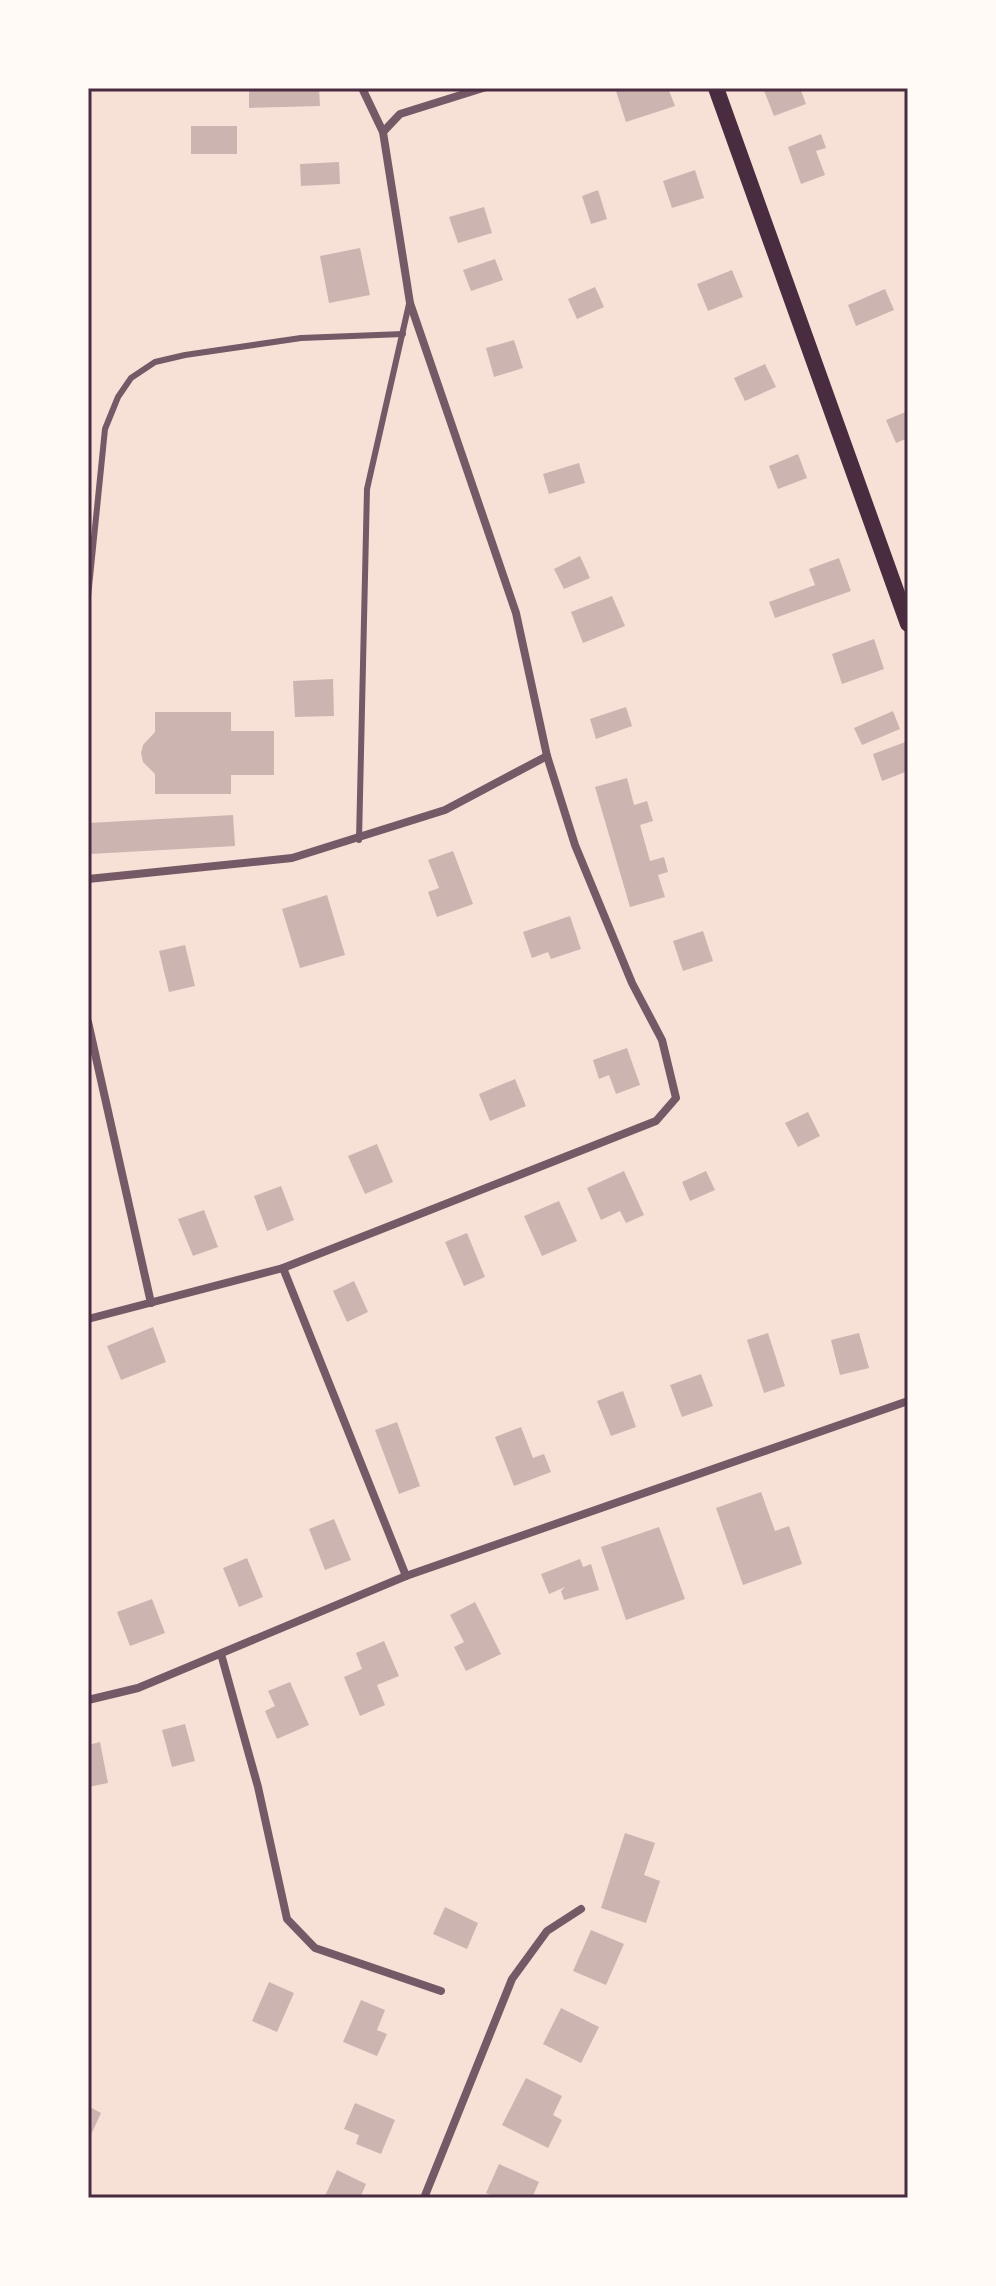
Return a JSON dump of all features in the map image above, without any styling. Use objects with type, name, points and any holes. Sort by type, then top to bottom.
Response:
[{"type":"main road","points":[[716,88],[908,624]]},
{"type":"street","points":[[88,1319],[283,1268],[656,1121],[676,1098],[666,1054],[575,845],[547,756],[516,613],[410,303],[383,132],[362,88]]},
{"type":"street","points":[[383,132],[400,114],[483,88]]},
{"type":"street","points":[[88,879],[292,858],[359,840],[445,810],[547,756]]},
{"type":"street","points":[[88,1022],[151,1303]]},
{"type":"street","points":[[283,1268],[406,1576]]},
{"type":"street","points":[[88,1700],[138,1688],[406,1576],[908,1401]]},
{"type":"street","points":[[221,1654],[254,1774],[287,1919],[315,1948],[441,1991]]},
{"type":"street","points":[[424,2198],[512,1979],[547,1931],[581,1909]]},
{"type":"lane","points":[[359,840],[367,489],[410,303]]},
{"type":"lane","points":[[88,597],[105,429],[118,397],[131,378],[155,362],[185,355],[301,338],[403,334]]},
{"type":"building","points":[[249,88],[319,88],[320,106],[249,108]]},
{"type":"building","points":[[615,88],[668,88],[675,106],[626,122]]},
{"type":"building","points":[[763,88],[800,88],[806,104],[774,116]]},
{"type":"building","points":[[191,126],[237,126],[237,154],[191,154]]},
{"type":"building","points":[[821,134],[826,148],[816,151],[825,175],[801,184],[788,147]]},
{"type":"building","points":[[339,162],[340,184],[301,186],[300,164]]},
{"type":"building","points":[[695,170],[704,198],[672,208],[663,181]]},
{"type":"building","points":[[598,190],[607,219],[591,224],[582,196]]},
{"type":"building","points":[[484,207],[492,233],[458,243],[449,217]]},
{"type":"building","points":[[360,248],[370,295],[329,303],[320,256]]},
{"type":"building","points":[[495,259],[503,280],[471,291],[463,270]]},
{"type":"building","points":[[732,270],[743,297],[708,311],[697,284]]},
{"type":"building","points":[[595,287],[604,307],[577,319],[568,299]]},
{"type":"building","points":[[885,289],[894,310],[856,326],[848,305]]},
{"type":"building","points":[[514,340],[523,368],[494,377],[486,348]]},
{"type":"building","points":[[765,364],[776,387],[745,401],[734,378]]},
{"type":"building","points":[[908,411],[908,438],[896,443],[886,420]]},
{"type":"building","points":[[798,454],[807,478],[778,489],[769,466]]},
{"type":"building","points":[[579,463],[585,483],[549,494],[543,474]]},
{"type":"building","points":[[580,556],[590,578],[564,589],[554,569]]},
{"type":"building","points":[[839,558],[851,591],[775,618],[769,602],[815,585],[809,569]]},
{"type":"building","points":[[612,596],[625,626],[583,643],[571,612]]},
{"type":"building","points":[[874,639],[884,669],[842,684],[832,654]]},
{"type":"building","points":[[333,679],[334,716],[295,717],[293,681]]},
{"type":"building","points":[[626,707],[632,726],[596,739],[590,719]]},
{"type":"building","points":[[893,711],[900,729],[862,745],[854,728]]},
{"type":"building","points":[[155,712],[231,712],[231,731],[274,731],[274,775],[231,775],[231,794],[155,794],[155,774],[143,762],[141,753],[143,745],[155,732]]},
{"type":"building","points":[[908,741],[908,771],[882,781],[873,754]]},
{"type":"building","points":[[627,778],[634,805],[647,801],[653,821],[640,825],[650,861],[664,857],[668,872],[658,875],[665,897],[630,907],[595,787]]},
{"type":"building","points":[[233,815],[235,846],[90,854],[88,823]]},
{"type":"building","points":[[453,851],[473,904],[437,917],[428,892],[439,888],[428,860]]},
{"type":"building","points":[[327,895],[345,955],[300,968],[282,909]]},
{"type":"building","points":[[570,916],[581,949],[551,959],[548,952],[532,958],[523,932]]},
{"type":"building","points":[[703,931],[713,961],[683,971],[673,941]]},
{"type":"building","points":[[185,945],[195,986],[169,992],[159,951]]},
{"type":"building","points":[[627,1048],[640,1085],[616,1094],[609,1075],[599,1079],[593,1060]]},
{"type":"building","points":[[515,1079],[526,1106],[490,1121],[479,1094]]},
{"type":"building","points":[[808,1112],[820,1136],[798,1147],[785,1123]]},
{"type":"building","points":[[377,1144],[393,1182],[365,1194],[348,1156]]},
{"type":"building","points":[[624,1171],[644,1215],[626,1223],[620,1211],[601,1220],[587,1188]]},
{"type":"building","points":[[706,1171],[715,1190],[690,1201],[682,1182]]},
{"type":"building","points":[[281,1186],[294,1220],[267,1231],[254,1196]]},
{"type":"building","points":[[559,1201],[577,1241],[542,1256],[524,1216]]},
{"type":"building","points":[[204,1210],[218,1247],[193,1256],[178,1219]]},
{"type":"building","points":[[467,1233],[485,1277],[464,1286],[445,1242]]},
{"type":"building","points":[[354,1281],[368,1312],[347,1322],[333,1291]]},
{"type":"building","points":[[153,1327],[166,1362],[121,1380],[107,1346]]},
{"type":"building","points":[[768,1333],[785,1386],[764,1393],[747,1340]]},
{"type":"building","points":[[859,1333],[869,1368],[840,1375],[831,1340]]},
{"type":"building","points":[[701,1374],[713,1406],[682,1417],[670,1385]]},
{"type":"building","points":[[623,1391],[636,1427],[611,1436],[597,1401]]},
{"type":"building","points":[[397,1422],[420,1486],[399,1494],[375,1430]]},
{"type":"building","points":[[521,1427],[533,1458],[544,1454],[551,1472],[514,1486],[495,1437]]},
{"type":"building","points":[[761,1492],[775,1531],[789,1526],[802,1564],[743,1585],[716,1508]]},
{"type":"building","points":[[334,1519],[351,1560],[325,1570],[309,1529]]},
{"type":"building","points":[[659,1527],[685,1599],[626,1620],[601,1547]]},
{"type":"building","points":[[247,1558],[263,1597],[239,1607],[223,1568]]},
{"type":"building","points":[[580,1559],[583,1567],[591,1564],[599,1590],[564,1600],[561,1591],[565,1587],[549,1594],[541,1574]]},
{"type":"building","points":[[152,1599],[165,1633],[130,1646],[117,1612]]},
{"type":"building","points":[[475,1602],[501,1654],[466,1671],[454,1647],[464,1642],[450,1615]]},
{"type":"building","points":[[384,1641],[399,1676],[377,1685],[385,1705],[360,1716],[344,1677],[362,1669],[356,1653]]},
{"type":"building","points":[[290,1682],[309,1725],[277,1739],[265,1711],[275,1706],[268,1691]]},
{"type":"building","points":[[185,1724],[195,1761],[172,1767],[162,1730]]},
{"type":"building","points":[[100,1742],[108,1783],[88,1787],[88,1745]]},
{"type":"building","points":[[625,1833],[655,1843],[644,1875],[660,1881],[646,1923],[601,1908]]},
{"type":"building","points":[[445,1907],[478,1923],[467,1949],[433,1934]]},
{"type":"building","points":[[591,1930],[624,1944],[606,1985],[573,1971]]},
{"type":"building","points":[[269,1982],[294,1993],[277,2032],[252,2021]]},
{"type":"building","points":[[361,2000],[385,2010],[377,2030],[387,2034],[377,2056],[343,2042]]},
{"type":"building","points":[[561,2008],[599,2027],[581,2063],[543,2044]]},
{"type":"building","points":[[526,2078],[562,2096],[553,2115],[562,2120],[548,2148],[502,2125]]},
{"type":"building","points":[[355,2103],[395,2120],[381,2154],[356,2144],[359,2135],[344,2129]]},
{"type":"building","points":[[88,2106],[101,2113],[88,2141]]},
{"type":"building","points":[[499,2164],[539,2182],[532,2198],[497,2198],[486,2193]]},
{"type":"building","points":[[337,2170],[366,2184],[360,2198],[324,2198]]}]
